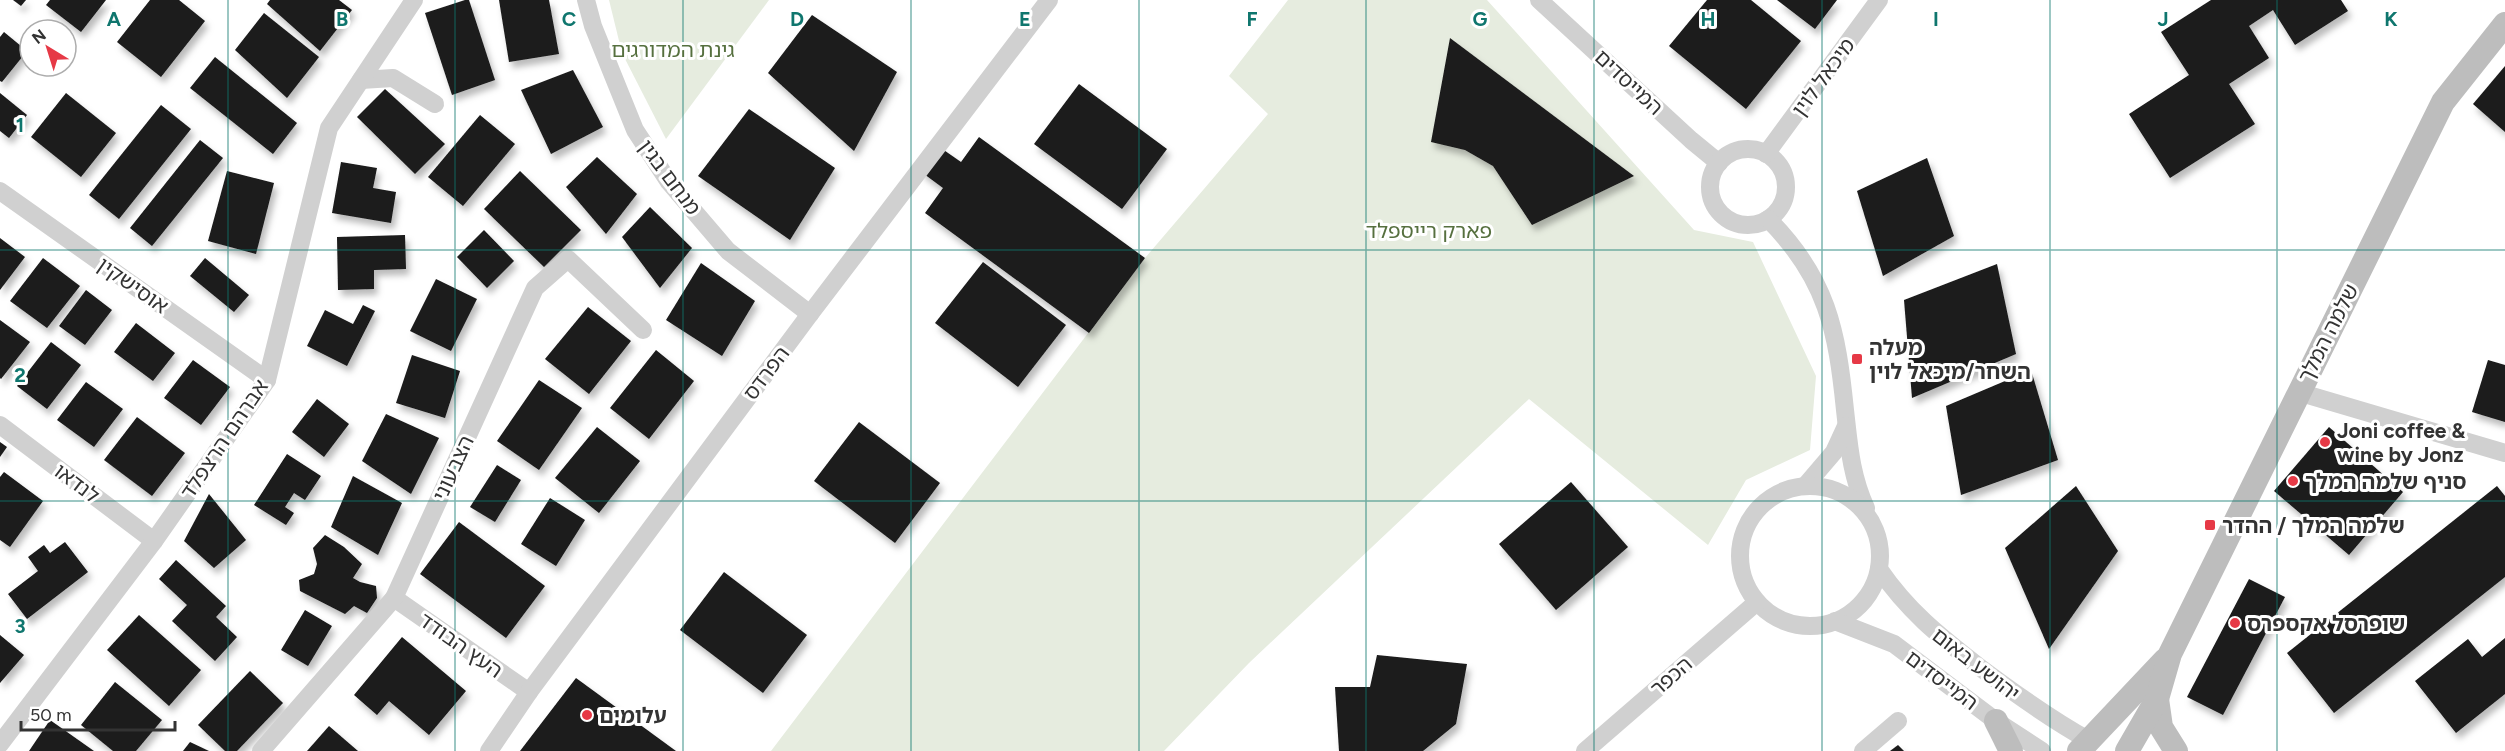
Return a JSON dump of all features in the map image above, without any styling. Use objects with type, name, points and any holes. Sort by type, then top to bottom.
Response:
[{"type":"street","name":"אברהם הרצפלד","points":[[0,744],[154,541],[267,380],[329,128],[414,0]]},
{"type":"street","name":"מנחם בגין","points":[[586,0],[593,26],[635,130],[669,182],[728,251],[810,314]]},
{"type":"street","name":"הפרדס","points":[[489,751],[529,692],[810,314],[1049,0]]},
{"type":"street","name":"המייסדים","points":[[1539,0],[1719,163]]},
{"type":"street","name":"מיכאל לוין","points":[[1766,154],[1880,0]]},
{"type":"street","name":"שלמה המלך","points":[[2128,751],[2157,699],[2170,654],[2443,102],[2505,24]]},
{"type":"street","points":[[361,80],[393,78],[435,104]]},
{"type":"street","points":[[1750,149],[1766,154],[1780,168],[1786,186],[1784,199],[1778,210],[1768,219],[1757,224],[1745,225],[1734,222],[1716,207],[1711,196],[1710,185],[1713,173],[1719,163],[1733,152],[1750,149]]},
{"type":"street","name":"אוסישקין","points":[[0,191],[267,380]]},
{"type":"street","points":[[1768,219],[1796,248],[1822,293],[1831,322],[1842,376],[1851,468],[1857,488],[1875,528],[1880,555],[1879,569],[1875,582],[1859,606],[1835,621],[1807,626],[1793,624],[1773,615],[1757,602],[1742,574],[1741,542],[1746,527],[1754,513],[1765,502],[1784,491],[1805,486],[1823,487],[1839,492],[1854,501],[1866,513],[1875,528]]},
{"type":"street","name":"הצבעוני","points":[[261,751],[394,598],[535,288],[568,259],[643,330]]},
{"type":"street","points":[[2298,392],[2505,453]]},
{"type":"street","points":[[1805,486],[1834,452],[1847,424]]},
{"type":"street","name":"לנדאו","points":[[0,425],[154,541]]},
{"type":"street","name":"יהושע באום","points":[[1879,569],[1898,597],[1929,627],[2084,746]]},
{"type":"street","name":"העץ הבודד","points":[[394,598],[529,692]]},
{"type":"street","name":"הכפר","points":[[1585,751],[1757,602]]},
{"type":"street","name":"המייסדים","points":[[1835,621],[1894,644],[1996,721],[2042,751]]},
{"type":"street","name":"שלמה המלך","points":[[2084,746],[2170,654]]},
{"type":"street","points":[[2157,699],[2161,727],[2176,751]]},
{"type":"street","points":[[1863,751],[1898,721]]},
{"type":"street","points":[[1996,721],[2011,751]]},
{"type":"street","points":[[2084,746],[2128,751]]},
{"type":"green space","name":"גינת המדורגים","points":[[609,0],[769,0],[666,139],[622,53]]},
{"type":"green space","name":"פארק רייספלד","points":[[1288,0],[1487,0],[1694,230],[1753,242],[1816,376],[1810,450],[1746,480],[1708,545],[1529,399],[1249,663],[1164,751],[771,751],[1145,258],[1268,114],[1229,76]]},
{"type":"building","points":[[13,0],[26,0],[21,6]]},
{"type":"building","points":[[50,0],[106,0],[81,32],[78,30],[78,18],[63,18],[46,5]]},
{"type":"building","points":[[150,0],[179,0],[205,21],[161,77],[117,42]]},
{"type":"building","points":[[270,0],[339,0],[352,10],[320,51],[267,4]]},
{"type":"building","points":[[469,0],[495,80],[452,95],[425,13]]},
{"type":"building","points":[[499,0],[549,0],[559,54],[509,62]]},
{"type":"building","points":[[1707,0],[1751,0],[1801,41],[1746,109],[1669,46]]},
{"type":"building","points":[[1777,0],[1837,0],[1815,29]]},
{"type":"building","points":[[2211,0],[2341,0],[2348,11],[2295,45],[2273,10],[2249,26],[2269,58],[2229,84],[2255,124],[2170,178],[2129,114],[2189,75],[2161,32]]},
{"type":"building","points":[[264,13],[319,57],[287,98],[235,50]]},
{"type":"building","points":[[812,15],[897,72],[854,151],[768,73]]},
{"type":"building","points":[[4,32],[18,44],[18,62],[2,82],[0,81],[0,37]]},
{"type":"building","points":[[1450,38],[1634,176],[1532,225],[1493,166],[1465,150],[1431,142]]},
{"type":"building","points":[[215,57],[297,123],[273,154],[190,88]]},
{"type":"building","points":[[2505,66],[2505,132],[2473,104]]},
{"type":"building","points":[[573,70],[603,127],[551,154],[521,90]]},
{"type":"building","points":[[1079,84],[1167,149],[1122,209],[1034,144]]},
{"type":"building","points":[[385,89],[445,144],[415,174],[357,117]]},
{"type":"building","points":[[0,93],[27,115],[9,138],[0,131]]},
{"type":"building","points":[[66,93],[116,133],[81,177],[31,137]]},
{"type":"building","points":[[161,105],[191,129],[119,219],[89,195]]},
{"type":"building","points":[[749,109],[835,168],[790,240],[698,176]]},
{"type":"building","points":[[480,115],[515,144],[463,206],[428,177]]},
{"type":"building","points":[[979,137],[1145,258],[1089,333],[925,213],[943,188],[920,171],[938,146],[961,162]]},
{"type":"building","points":[[200,140],[223,158],[152,246],[130,228]]},
{"type":"building","points":[[597,157],[637,194],[606,234],[566,187]]},
{"type":"building","points":[[1927,158],[1954,236],[1883,276],[1857,191]]},
{"type":"building","points":[[341,162],[377,168],[373,188],[396,192],[391,223],[332,213]]},
{"type":"building","points":[[227,171],[274,183],[256,254],[208,241]]},
{"type":"building","points":[[520,171],[581,230],[544,267],[484,209]]},
{"type":"building","points":[[650,207],[692,248],[660,288],[622,237]]},
{"type":"building","points":[[484,230],[514,261],[487,288],[457,257]]},
{"type":"building","points":[[405,235],[406,269],[374,270],[374,289],[338,290],[337,237]]},
{"type":"building","points":[[0,238],[25,257],[0,290]]},
{"type":"building","points":[[43,258],[80,286],[47,328],[10,301]]},
{"type":"building","points":[[205,258],[249,295],[234,312],[190,276]]},
{"type":"building","points":[[983,262],[1066,325],[1018,387],[935,323]]},
{"type":"building","points":[[701,263],[755,301],[722,356],[666,320]]},
{"type":"building","points":[[1997,264],[2016,354],[1912,398],[1904,300]]},
{"type":"building","points":[[436,279],[477,299],[451,351],[410,331]]},
{"type":"building","points":[[86,290],[112,310],[85,345],[59,326]]},
{"type":"building","points":[[363,305],[375,311],[347,366],[307,346],[325,310],[353,324]]},
{"type":"building","points":[[588,307],[631,341],[589,394],[545,359]]},
{"type":"building","points":[[0,320],[30,342],[1,379],[0,378]]},
{"type":"building","points":[[136,323],[175,353],[153,381],[114,352]]},
{"type":"building","points":[[51,342],[81,365],[47,409],[17,386]]},
{"type":"building","points":[[656,350],[694,381],[649,439],[610,408]]},
{"type":"building","points":[[412,355],[460,371],[445,418],[396,403]]},
{"type":"building","points":[[193,360],[230,387],[201,425],[164,398]]},
{"type":"building","points":[[2488,360],[2505,365],[2505,422],[2472,412]]},
{"type":"building","points":[[2031,370],[2058,460],[1961,495],[1946,406]]},
{"type":"building","points":[[539,380],[582,408],[539,470],[497,441]]},
{"type":"building","points":[[86,382],[123,409],[94,447],[57,420]]},
{"type":"building","points":[[317,399],[349,424],[324,457],[292,432]]},
{"type":"building","points":[[386,414],[439,438],[411,494],[362,461]]},
{"type":"building","points":[[137,417],[185,453],[152,496],[104,460]]},
{"type":"building","points":[[859,422],[940,483],[895,543],[814,481]]},
{"type":"building","points":[[597,427],[640,461],[599,513],[555,478]]},
{"type":"building","points":[[2329,427],[2403,492],[2349,555],[2274,491]]},
{"type":"building","points":[[0,442],[7,447],[0,457]]},
{"type":"building","points":[[287,454],[321,476],[305,500],[294,493],[285,507],[294,513],[286,525],[254,505]]},
{"type":"building","points":[[497,465],[521,480],[495,522],[470,507]]},
{"type":"building","points":[[4,472],[43,501],[10,547],[0,540],[0,477]]},
{"type":"building","points":[[353,476],[402,503],[378,555],[331,527]]},
{"type":"building","points":[[1571,482],[1628,547],[1556,610],[1499,544]]},
{"type":"building","points":[[2076,486],[2118,551],[2049,649],[2005,548]]},
{"type":"building","points":[[2497,486],[2505,496],[2505,577],[2334,713],[2287,653]]},
{"type":"building","points":[[209,494],[246,540],[214,568],[184,541]]},
{"type":"building","points":[[550,498],[585,520],[556,566],[521,544]]},
{"type":"building","points":[[459,522],[545,586],[506,638],[420,574]]},
{"type":"building","points":[[325,535],[344,547],[362,564],[353,578],[376,586],[377,598],[367,613],[354,606],[345,614],[300,591],[299,580],[314,574],[317,564],[313,548]]},
{"type":"building","points":[[65,542],[88,572],[27,619],[8,594],[38,571],[28,557],[44,545],[50,553]]},
{"type":"building","points":[[176,560],[226,606],[216,617],[237,637],[215,661],[172,621],[187,605],[159,579]]},
{"type":"building","points":[[724,572],[807,635],[763,693],[680,630]]},
{"type":"building","points":[[2249,579],[2285,597],[2223,715],[2187,697]]},
{"type":"building","points":[[305,610],[332,626],[308,666],[281,650]]},
{"type":"building","points":[[139,615],[201,670],[169,706],[107,650]]},
{"type":"building","points":[[0,635],[24,655],[0,683]]},
{"type":"building","points":[[402,637],[466,691],[429,735],[389,701],[377,715],[354,695]]},
{"type":"building","points":[[2505,638],[2505,694],[2456,733],[2415,681],[2468,639],[2482,657]]},
{"type":"building","points":[[1377,655],[1467,664],[1456,724],[1423,751],[1339,751],[1335,687],[1370,687]]},
{"type":"building","points":[[250,671],[283,703],[237,751],[225,751],[198,725]]},
{"type":"building","name":"עלומים","points":[[576,678],[676,751],[520,751]]},
{"type":"building","points":[[115,682],[162,720],[136,751],[113,751],[81,725]]},
{"type":"building","points":[[50,720],[94,751],[29,751]]},
{"type":"building","points":[[329,726],[358,751],[307,751]]},
{"type":"building","points":[[190,742],[209,751],[183,751]]},
{"type":"building","points":[[1898,745],[1904,751],[1890,751]]},
{"type":"place","name":"מעלה השחר/מיכאל לוין","points":[[1857,359]]},
{"type":"place","name":"Joni coffee & wine by Jonz","points":[[2325,442]]},
{"type":"place","name":"סניף שלמה המלך","points":[[2293,481]]},
{"type":"place","name":"שלמה המלך / ההדר","points":[[2210,525]]},
{"type":"place","name":"שופרסל אקספרס","points":[[2235,623]]},
{"type":"place","name":"עלומים","points":[[587,715]]}]
